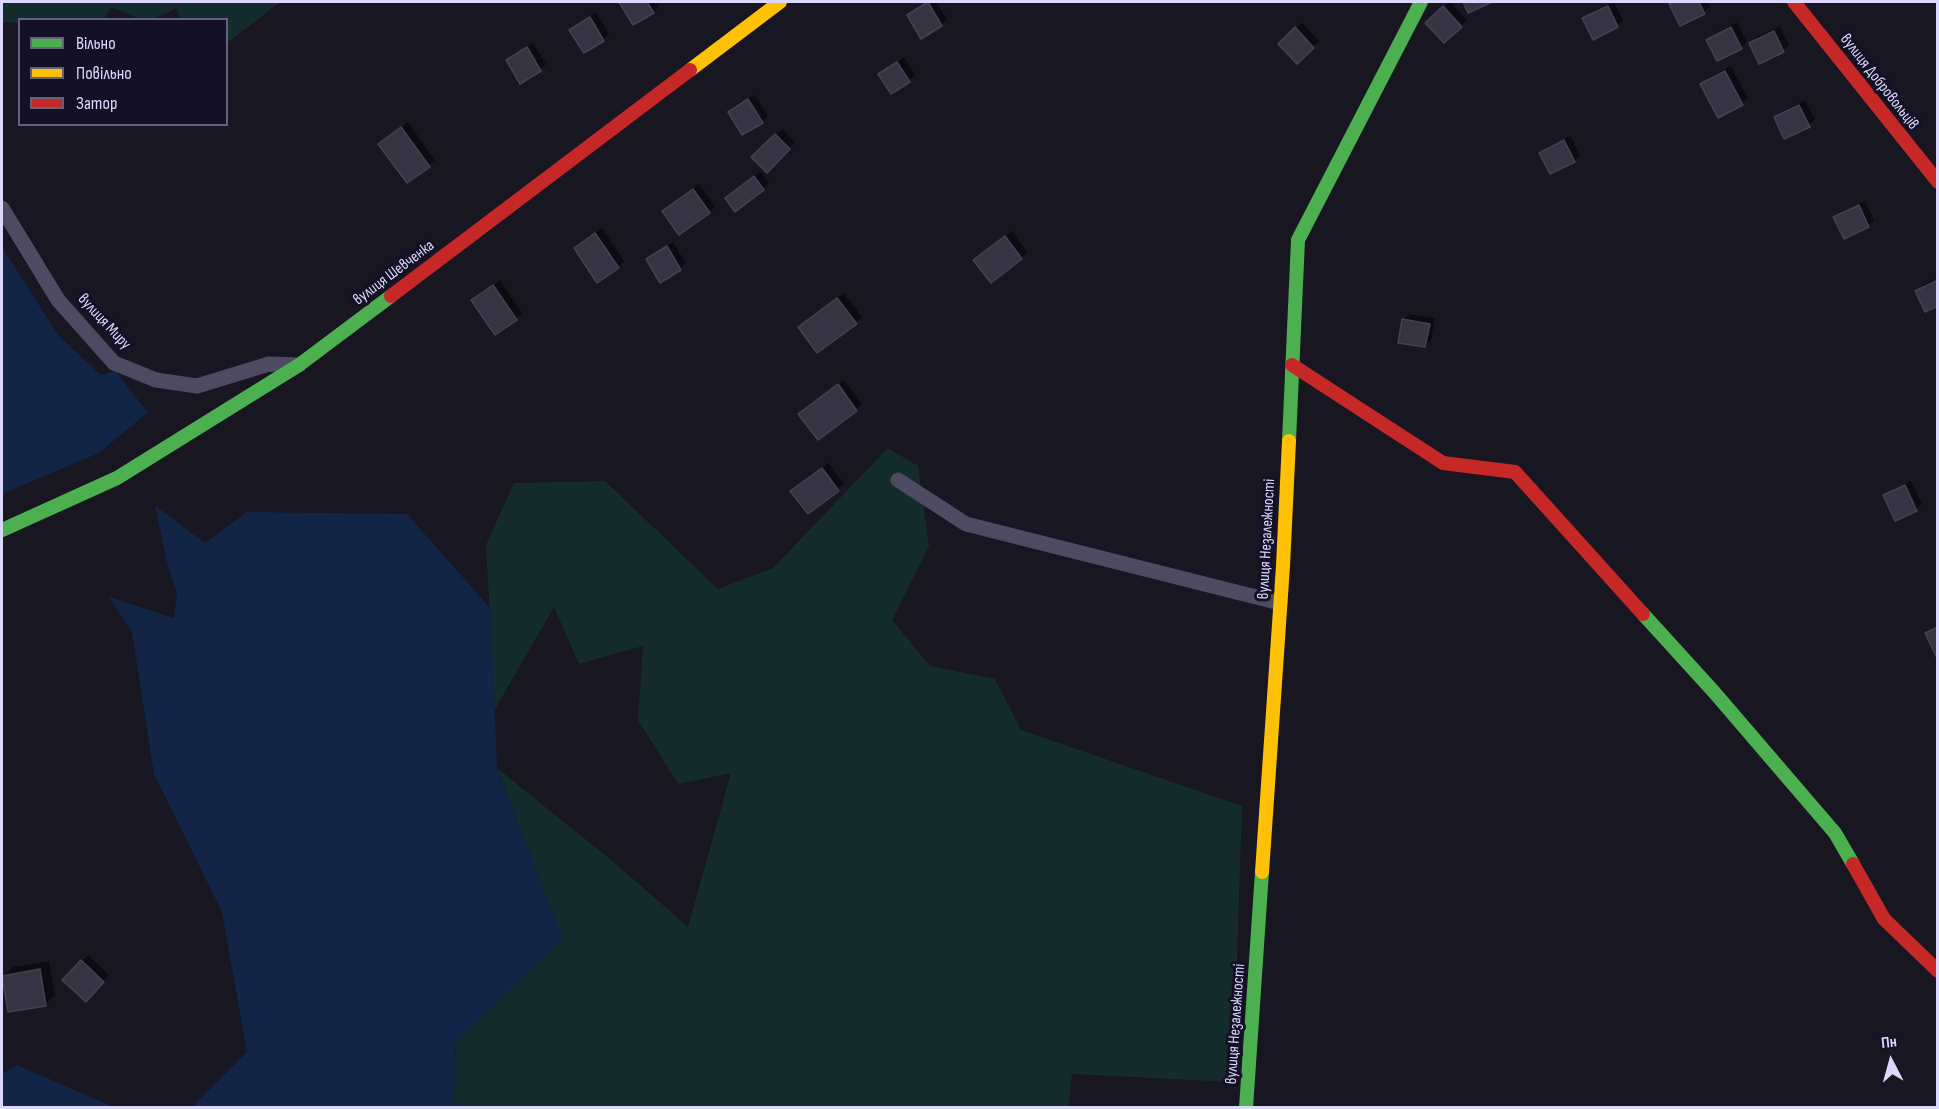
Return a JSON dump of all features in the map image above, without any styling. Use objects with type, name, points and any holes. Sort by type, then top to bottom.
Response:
[{"type":"street","name":"вулиця Шевченка","points":[[2,530],[117,478],[299,365],[780,2]]},
{"type":"street","name":"вулиця Незалежності","points":[[1246,1107],[1280,603],[1298,240],[1421,2]]},
{"type":"street","name":"вулиця Добровольців","points":[[1794,2],[1938,182]]},
{"type":"street","name":"вулиця Миру","points":[[2,208],[58,300],[114,363],[156,380],[197,386],[269,364],[299,365]]},
{"type":"street","points":[[1292,364],[1443,463],[1515,472],[1714,692],[1835,833],[1884,920],[1938,971]]},
{"type":"street","points":[[898,480],[966,524],[1280,603]]},
{"type":"green space","points":[[2,2],[280,2],[228,42],[228,18],[181,18],[176,8],[154,18],[137,18],[111,7],[105,18],[18,18],[18,23],[2,22]]},
{"type":"green space","points":[[888,448],[918,466],[929,546],[892,620],[930,666],[995,679],[1021,730],[1242,806],[1233,1082],[1072,1074],[1068,1108],[454,1108],[456,1041],[562,939],[497,768],[616,864],[688,927],[731,773],[678,784],[638,720],[643,646],[579,664],[554,607],[495,709],[486,545],[514,483],[605,481],[718,589],[773,568]]},
{"type":"water","points":[[2,247],[58,335],[101,375],[115,371],[148,412],[99,453],[2,494]]},
{"type":"water","points":[[155,506],[205,543],[247,512],[407,514],[491,609],[497,769],[563,939],[456,1041],[454,1107],[192,1107],[247,1052],[222,912],[154,774],[132,632],[109,597],[174,618],[177,592],[168,567]]},
{"type":"water","points":[[17,1065],[114,1107],[2,1107],[2,1074]]},
{"type":"building","points":[[619,2],[647,2],[654,13],[633,25]]},
{"type":"building","points":[[928,2],[942,26],[921,39],[907,15]]},
{"type":"building","points":[[1463,2],[1492,2],[1468,13]]},
{"type":"building","points":[[1699,2],[1705,14],[1680,26],[1669,4]]},
{"type":"building","points":[[1443,6],[1462,27],[1444,43],[1425,23]]},
{"type":"building","points":[[1608,6],[1618,27],[1593,40],[1582,18]]},
{"type":"building","points":[[590,17],[604,41],[584,53],[569,30]]},
{"type":"building","points":[[1295,27],[1314,48],[1297,64],[1278,44]]},
{"type":"building","points":[[1731,27],[1742,49],[1717,61],[1706,40]]},
{"type":"building","points":[[1774,31],[1784,52],[1759,64],[1749,43]]},
{"type":"building","points":[[527,47],[541,71],[520,84],[506,60]]},
{"type":"building","points":[[897,62],[910,82],[891,94],[878,74]]},
{"type":"building","points":[[1725,71],[1743,105],[1718,118],[1700,84]]},
{"type":"building","points":[[748,99],[763,123],[742,135],[728,112]]},
{"type":"building","points":[[1799,105],[1810,127],[1784,139],[1774,117]]},
{"type":"building","points":[[401,127],[430,167],[407,183],[378,144]]},
{"type":"building","points":[[775,134],[790,149],[767,173],[751,157]]},
{"type":"building","points":[[1564,140],[1575,162],[1550,174],[1539,153]]},
{"type":"building","points":[[754,176],[764,190],[735,212],[725,198]]},
{"type":"building","points":[[693,189],[710,213],[679,235],[662,211]]},
{"type":"building","points":[[1859,205],[1869,227],[1844,239],[1833,217]]},
{"type":"building","points":[[595,233],[619,268],[597,283],[574,248]]},
{"type":"building","points":[[1005,236],[1022,259],[991,283],[973,260]]},
{"type":"building","points":[[667,246],[681,270],[660,283],[646,259]]},
{"type":"building","points":[[1938,280],[1938,306],[1925,312],[1915,291]]},
{"type":"building","points":[[493,285],[517,320],[495,335],[471,300]]},
{"type":"building","points":[[837,298],[857,324],[817,353],[798,327]]},
{"type":"building","points":[[1402,319],[1430,324],[1425,347],[1398,343]]},
{"type":"building","points":[[838,384],[857,411],[818,440],[798,414]]},
{"type":"building","points":[[822,468],[839,491],[808,514],[790,491]]},
{"type":"building","points":[[1905,485],[1917,511],[1895,521],[1883,495]]},
{"type":"building","points":[[1938,627],[1938,658],[1937,658],[1925,633]]},
{"type":"building","points":[[81,960],[104,982],[86,1002],[62,980]]},
{"type":"building","points":[[40,969],[46,1006],[8,1012],[2,976]]},
{"type":"traffic: fast","points":[[1289,441],[1298,240],[1421,2]]},
{"type":"traffic: fast","points":[[2,530],[117,478],[299,365],[391,296]]},
{"type":"traffic: fast","points":[[1643,614],[1714,692],[1835,833],[1853,864]]},
{"type":"traffic: fast","points":[[1246,1108],[1262,872]]},
{"type":"traffic: slow","points":[[690,70],[780,2]]},
{"type":"traffic: slow","points":[[1262,872],[1283,566],[1289,441]]},
{"type":"traffic: jam","points":[[1794,2],[1938,182]]},
{"type":"traffic: jam","points":[[391,296],[690,70]]},
{"type":"traffic: jam","points":[[1292,365],[1443,463],[1515,472],[1643,614]]},
{"type":"traffic: jam","points":[[1853,864],[1884,919],[1938,971]]}]
